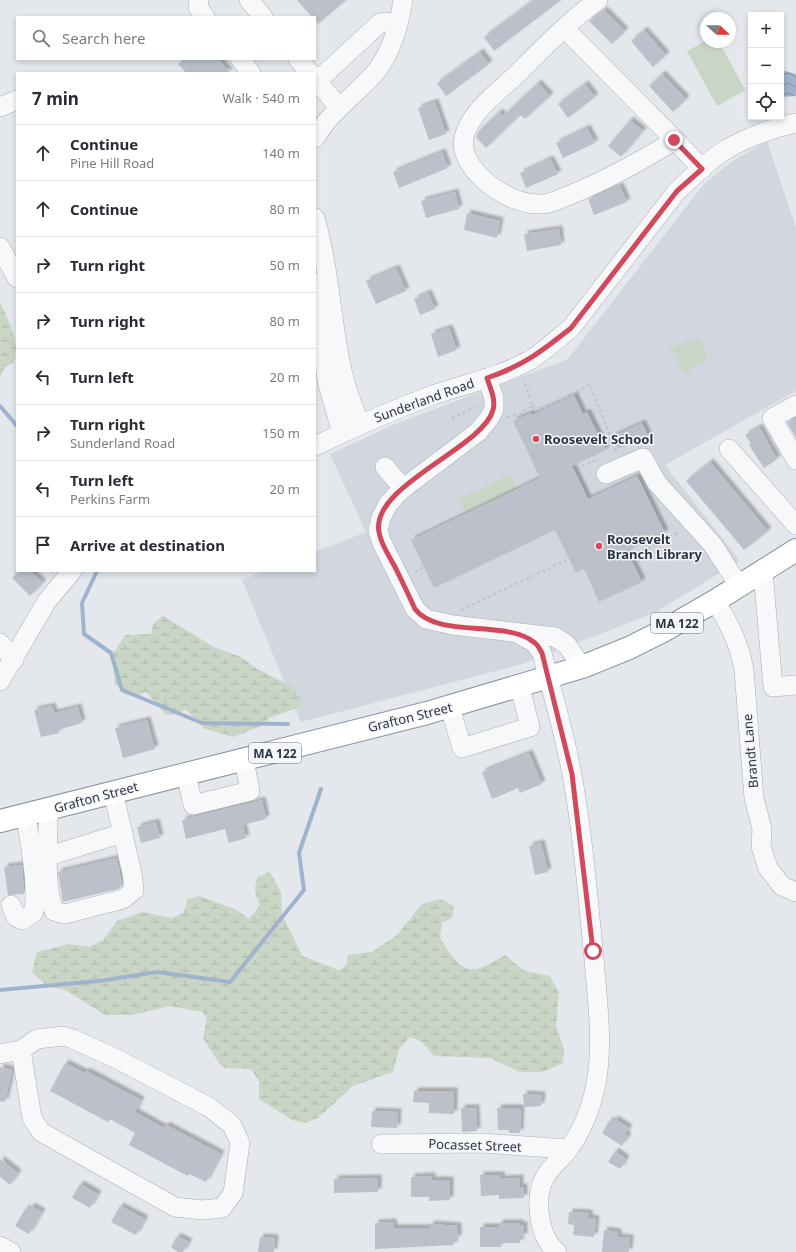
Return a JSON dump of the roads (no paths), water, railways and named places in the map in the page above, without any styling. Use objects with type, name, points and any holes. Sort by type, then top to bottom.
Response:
[{"type":"highway","name":"Grafton Street","points":[[0,821],[450,707],[582,667],[629,648],[663,631],[763,572],[796,550]]},
{"type":"street","points":[[198,0],[198,7],[204,16]]},
{"type":"street","points":[[249,0],[262,16]]},
{"type":"street","points":[[316,137],[339,107],[364,84],[382,63],[389,50],[398,24],[403,0]]},
{"type":"street","points":[[598,0],[564,28],[483,105],[470,121],[463,140],[463,148],[472,168],[498,192],[525,202],[544,204],[591,187],[638,163],[674,140]]},
{"type":"street","points":[[316,76],[380,23],[386,22],[398,24]]},
{"type":"street","points":[[564,28],[702,169]]},
{"type":"street","points":[[241,60],[250,72]]},
{"type":"street","points":[[299,60],[309,72]]},
{"type":"street","points":[[316,80],[339,107]]},
{"type":"street","points":[[0,106],[16,100]]},
{"type":"street","name":"Sunderland Road","points":[[316,446],[360,424],[433,395],[507,371],[530,359],[554,343],[571,328],[677,191],[726,149],[771,131],[796,123]]},
{"type":"street","points":[[316,222],[326,264],[324,328],[327,381],[342,433]]},
{"type":"street","points":[[0,247],[16,276]]},
{"type":"street","points":[[316,288],[324,328],[341,366],[349,397],[360,424]]},
{"type":"street","points":[[487,378],[494,398],[494,409],[490,417],[478,432],[403,488],[388,504],[381,518],[378,531],[382,544],[418,613],[430,621],[519,634],[555,637],[567,644],[582,667]]},
{"type":"street","points":[[796,405],[772,418],[796,460]]},
{"type":"street","points":[[729,449],[796,525]]},
{"type":"street","points":[[603,466],[643,458],[657,482],[713,545],[739,586]]},
{"type":"street","points":[[385,468],[403,488]]},
{"type":"street","points":[[0,681],[14,660],[47,601],[71,572]]},
{"type":"street","points":[[763,572],[773,687],[796,685]]},
{"type":"street","name":"Brandt Lane","points":[[715,601],[732,627],[740,650],[744,670],[754,799],[762,829],[761,846],[768,868],[782,886],[796,892]]},
{"type":"street","points":[[519,634],[535,643],[542,653],[572,774],[589,907],[601,1042],[593,1095],[579,1131],[568,1149],[550,1169],[544,1180],[540,1193],[540,1208],[544,1231],[553,1248],[557,1252]]},
{"type":"street","points":[[0,643],[14,660]]},
{"type":"street","points":[[520,687],[530,727]]},
{"type":"street","points":[[450,707],[462,748],[530,727],[560,728]]},
{"type":"street","points":[[186,774],[193,805],[250,791],[244,760]]},
{"type":"street","points":[[26,815],[54,911],[65,914],[123,899],[134,890],[113,792]]},
{"type":"street","points":[[11,905],[16,917],[23,920],[34,912],[48,809]]},
{"type":"street","points":[[40,859],[123,833]]},
{"type":"street","points":[[0,1054],[21,1050],[36,1039],[63,1036],[73,1039],[209,1107],[232,1125],[240,1143],[233,1193],[222,1208],[202,1210],[175,1207],[41,1132],[32,1118],[21,1050]]},
{"type":"street","points":[[0,1040],[21,1050]]},
{"type":"street","name":"Pocasset Street","points":[[381,1144],[481,1143],[568,1149]]},
{"type":"street","points":[[0,1246],[11,1252]]},
{"type":"water","points":[[784,71],[796,74],[796,96],[784,97]]},
{"type":"waterway","points":[[0,406],[16,425]]},
{"type":"waterway","points":[[97,572],[82,603],[84,634],[111,653],[122,690],[202,723],[288,724]]},
{"type":"waterway","points":[[0,990],[99,981],[157,972],[230,982],[304,890],[299,853],[321,789]]},
{"type":"place","name":"Roosevelt School","points":[[536,439]]},
{"type":"place","name":"Roosevelt Branch Library","points":[[599,546]]}]
